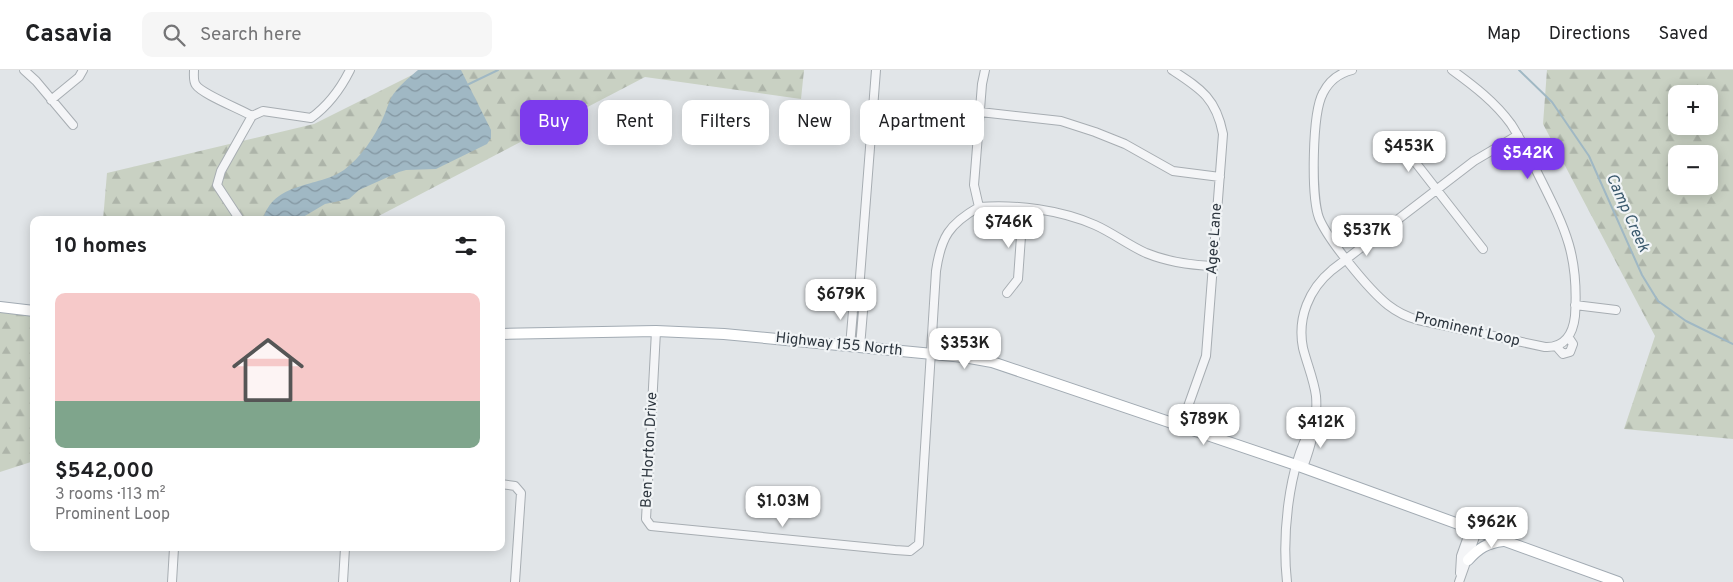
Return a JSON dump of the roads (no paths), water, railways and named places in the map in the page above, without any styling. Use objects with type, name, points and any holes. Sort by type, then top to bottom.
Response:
[{"type":"main road","points":[[0,307],[30,311]]},
{"type":"main road","name":"Highway 155 North","points":[[505,334],[656,331],[724,334],[964,357],[1006,365],[1300,466],[1618,582]]},
{"type":"main road","points":[[1468,560],[1486,544],[1506,541]]},
{"type":"street","points":[[24,70],[36,81],[73,125]]},
{"type":"street","points":[[51,100],[80,77],[83,70]]},
{"type":"street","points":[[194,70],[194,81],[203,93],[235,105],[252,116]]},
{"type":"street","points":[[237,216],[217,185],[221,171],[252,116],[264,111],[311,118],[324,109],[335,96],[350,70]]},
{"type":"street","points":[[855,346],[853,311],[858,303],[876,70]]},
{"type":"street","points":[[982,100],[986,70]]},
{"type":"street","name":"Agee Lane","points":[[1172,70],[1197,87],[1210,99],[1219,114],[1223,134],[1206,356],[1180,426]]},
{"type":"street","name":"Prominent Loop","points":[[1352,70],[1335,78],[1322,95],[1318,106],[1313,179],[1315,204],[1320,219],[1348,258],[1380,298],[1395,310],[1410,318],[1545,347],[1556,346],[1563,354],[1570,352],[1573,344],[1569,338],[1573,327],[1576,270],[1569,238],[1518,135],[1489,99],[1452,70]]},
{"type":"street","points":[[984,112],[1061,121],[1125,144],[1173,171],[1220,176]]},
{"type":"street","points":[[1287,582],[1286,540],[1303,443],[1313,424],[1316,396],[1303,346],[1303,317],[1309,299],[1319,284],[1348,258],[1479,158],[1518,135]]},
{"type":"street","points":[[1397,144],[1412,158],[1483,248]]},
{"type":"street","points":[[977,145],[974,184],[979,207],[1023,208],[1066,215],[1096,226],[1145,252],[1166,260],[1186,265],[1213,266]]},
{"type":"street","name":"Ben Horton Drive","points":[[656,331],[646,519],[651,526],[910,551],[919,544],[930,355],[940,249],[947,232],[964,216],[979,207]]},
{"type":"street","points":[[1007,294],[1018,279],[1023,208]]},
{"type":"street","points":[[1575,305],[1616,310]]},
{"type":"street","points":[[1556,346],[1569,338]]},
{"type":"street","points":[[505,485],[515,486],[521,493],[515,582]]},
{"type":"street","points":[[1460,580],[1468,560],[1474,530]]},
{"type":"street","points":[[1460,580],[1461,556],[1474,530]]},
{"type":"street","points":[[172,582],[174,551]]},
{"type":"street","points":[[343,582],[345,551]]},
{"type":"water","points":[[418,70],[461,70],[491,130],[491,138],[487,144],[436,169],[399,172],[359,190],[349,199],[325,204],[305,216],[265,216],[268,207],[276,198],[286,192],[333,176],[350,165],[371,140],[390,101],[404,82]]},
{"type":"waterway","points":[[469,84],[498,70]]},
{"type":"waterway","name":"Camp Creek","points":[[1519,70],[1552,102],[1589,156],[1642,275],[1658,301],[1686,321],[1733,344]]}]
